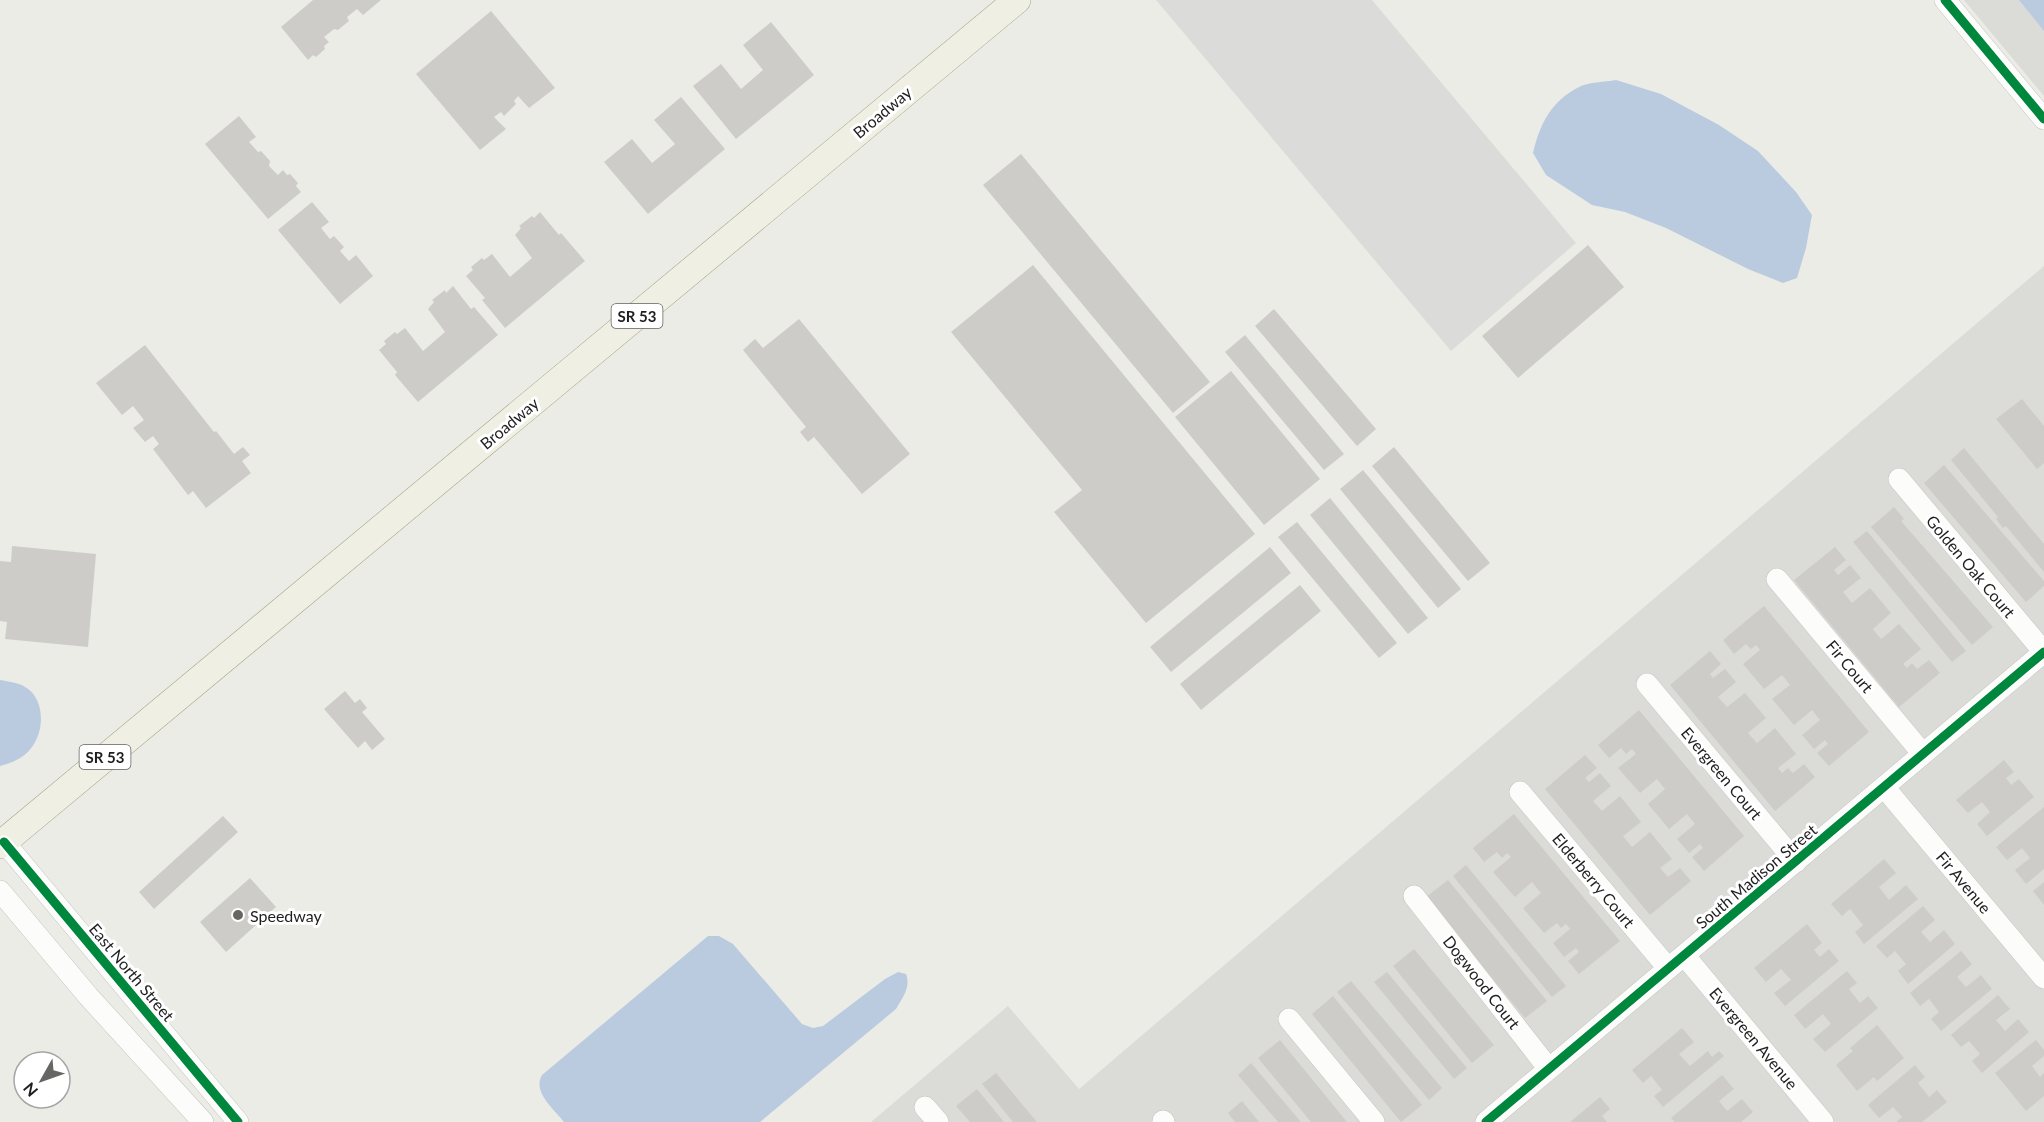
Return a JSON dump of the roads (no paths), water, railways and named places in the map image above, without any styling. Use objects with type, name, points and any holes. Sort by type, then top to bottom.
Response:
[{"type":"main road","name":"Broadway","points":[[1,841],[1017,0]]},
{"type":"street","points":[[1945,0],[2044,119]]},
{"type":"street","name":"Golden Oak Court","points":[[1899,479],[2044,652]]},
{"type":"street","name":"Fir Court","points":[[1777,579],[1923,754]]},
{"type":"street","name":"South Madison Street","points":[[1486,1122],[2044,652]]},
{"type":"street","name":"Evergreen Court","points":[[1647,684],[1796,862]]},
{"type":"street","name":"Fir Avenue","points":[[1884,787],[2044,978]]},
{"type":"street","name":"Elderberry Court","points":[[1520,792],[1676,962]]},
{"type":"street","name":"East North Street","points":[[1,841],[238,1122]]},
{"type":"street","points":[[0,891],[89,998],[203,1122]]},
{"type":"street","name":"Dogwood Court","points":[[1414,896],[1550,1069]]},
{"type":"street","name":"Evergreen Avenue","points":[[1676,962],[1823,1122]]},
{"type":"street","points":[[1289,1019],[1374,1122]]},
{"type":"water","points":[[2019,0],[2044,0],[2044,31]]},
{"type":"water","points":[[1616,80],[1661,94],[1719,125],[1758,151],[1796,192],[1812,215],[1806,248],[1797,278],[1783,283],[1748,269],[1666,228],[1625,212],[1592,205],[1546,175],[1533,153],[1539,132],[1548,114],[1561,99],[1583,85]]},
{"type":"water","points":[[0,680],[19,684],[34,695],[41,712],[41,721],[37,739],[29,751],[18,760],[0,766]]},
{"type":"water","points":[[708,936],[719,936],[733,944],[802,1024],[813,1028],[823,1026],[885,979],[898,972],[906,974],[907,988],[896,1009],[760,1122],[564,1122],[542,1094],[540,1081],[542,1075]]},
{"type":"place","name":"Speedway","points":[[238,915]]}]
